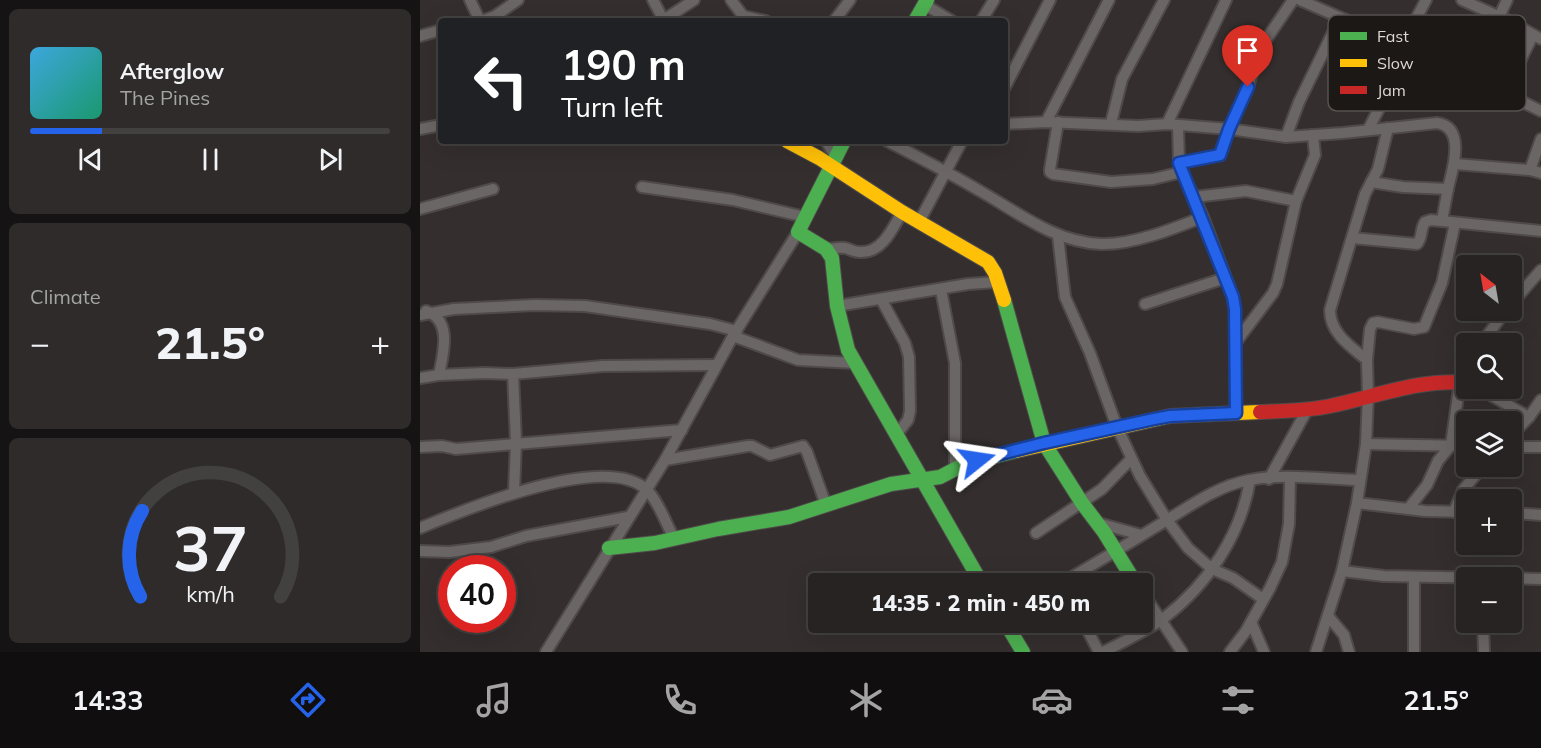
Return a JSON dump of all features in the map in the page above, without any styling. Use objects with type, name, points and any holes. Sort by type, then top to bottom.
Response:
[{"type":"street","points":[[471,0],[480,18]]},
{"type":"street","points":[[488,18],[507,9],[518,0]]},
{"type":"street","points":[[653,0],[662,18]]},
{"type":"street","points":[[666,18],[694,0]]},
{"type":"street","points":[[732,0],[745,18]]},
{"type":"street","points":[[836,18],[850,0]]},
{"type":"street","points":[[983,18],[994,0]]},
{"type":"street","points":[[1008,81],[1050,0]]},
{"type":"street","points":[[1046,122],[1109,0]]},
{"type":"street","points":[[1111,123],[1122,79],[1164,0]]},
{"type":"street","points":[[1226,0],[1172,125],[1181,167],[1203,217],[1235,309],[1236,413]]},
{"type":"street","points":[[1058,122],[1050,169],[1053,174],[1111,182],[1153,179],[1181,167],[1220,155],[1248,87],[1259,50],[1299,0],[1333,15]]},
{"type":"street","points":[[1418,15],[1426,0]]},
{"type":"street","points":[[1462,0],[1495,15]]},
{"type":"street","points":[[1500,15],[1507,0]]},
{"type":"street","points":[[917,18],[926,3],[948,18]]},
{"type":"street","points":[[420,36],[438,31]]},
{"type":"street","points":[[1526,56],[1537,37]]},
{"type":"street","points":[[1286,137],[1299,102],[1328,43]]},
{"type":"street","points":[[1526,104],[1541,111]]},
{"type":"street","points":[[1368,130],[1378,111]]},
{"type":"street","points":[[1008,124],[1058,122],[1138,126],[1172,125],[1229,129],[1286,137],[1445,124],[1451,129],[1454,137],[1455,164],[1442,221]]},
{"type":"street","points":[[420,129],[438,126]]},
{"type":"street","points":[[1367,360],[1334,329],[1330,321],[1330,310],[1365,194],[1378,169],[1388,128]]},
{"type":"street","points":[[1236,342],[1274,293],[1296,201],[1313,164],[1315,155],[1313,135]]},
{"type":"street","points":[[1530,170],[1541,139]]},
{"type":"street","points":[[794,144],[833,161],[902,212],[988,262],[995,273],[1008,312],[1044,443],[1129,573]]},
{"type":"street","points":[[827,144],[833,161]]},
{"type":"street","points":[[546,652],[665,460],[716,365],[798,232],[842,144]]},
{"type":"street","points":[[893,144],[1058,236],[1100,244],[1113,243],[1166,230],[1203,217]]},
{"type":"street","points":[[919,222],[960,144]]},
{"type":"street","points":[[1455,164],[1530,170],[1541,173]]},
{"type":"street","points":[[1371,182],[1403,187],[1448,189]]},
{"type":"street","points":[[642,187],[733,200],[805,217]]},
{"type":"street","points":[[420,209],[493,189]]},
{"type":"street","points":[[1194,197],[1246,191],[1296,201]]},
{"type":"street","points":[[826,249],[845,248],[867,252],[891,234],[902,212]]},
{"type":"street","points":[[1352,238],[1418,244],[1425,222],[1431,220],[1541,231]]},
{"type":"street","points":[[1316,652],[1342,571],[1357,503],[1366,444],[1367,360],[1370,328],[1373,323],[1378,322],[1414,329],[1424,327],[1442,283],[1455,224]]},
{"type":"street","points":[[798,232],[826,249],[832,258],[837,306],[848,350],[976,573]]},
{"type":"street","points":[[1058,236],[1065,297],[1090,353],[1131,459],[1167,520],[1188,548],[1212,569],[1233,578],[1263,599]]},
{"type":"street","points":[[1522,292],[1541,270]]},
{"type":"street","points":[[1145,304],[1225,278]]},
{"type":"street","points":[[837,306],[968,284],[997,282]]},
{"type":"street","points":[[941,290],[955,363],[956,470]]},
{"type":"street","points":[[881,299],[905,343],[909,357],[910,411],[908,420],[896,435]]},
{"type":"street","points":[[424,312],[535,305],[585,306],[710,324],[798,360],[855,363]]},
{"type":"street","points":[[424,312],[440,322],[445,335],[439,375]]},
{"type":"street","points":[[1488,333],[1498,321]]},
{"type":"street","points":[[838,363],[848,350]]},
{"type":"street","points":[[420,378],[484,373],[513,374],[603,366],[716,365]]},
{"type":"street","points":[[513,374],[516,442],[514,492]]},
{"type":"street","points":[[609,548],[636,546],[803,514],[891,484],[940,477],[977,460],[1170,416],[1306,410],[1443,382],[1456,382]]},
{"type":"street","points":[[1408,509],[1427,485],[1438,461],[1451,445],[1460,399]]},
{"type":"street","points":[[1497,399],[1529,417]]},
{"type":"street","points":[[1522,424],[1541,400]]},
{"type":"street","points":[[1269,479],[1306,410]]},
{"type":"street","points":[[420,447],[456,448],[682,430]]},
{"type":"street","points":[[1366,444],[1456,445]]},
{"type":"street","points":[[665,460],[748,446],[753,446],[770,455],[803,446],[826,505]]},
{"type":"street","points":[[1522,447],[1541,447]]},
{"type":"street","points":[[1036,533],[1102,489],[1131,459]]},
{"type":"street","points":[[1079,573],[1219,489],[1250,480],[1290,477],[1359,480]]},
{"type":"street","points":[[1230,652],[1242,638],[1282,562],[1289,524],[1290,477]]},
{"type":"street","points":[[1357,503],[1454,512],[1463,490],[1474,477]]},
{"type":"street","points":[[420,528],[514,492],[560,482],[618,478],[647,490],[656,502],[674,538]]},
{"type":"street","points":[[1090,633],[1101,652],[1161,619],[1182,602],[1212,569],[1239,521],[1245,507],[1250,480]]},
{"type":"street","points":[[1522,514],[1541,515]]},
{"type":"street","points":[[420,550],[449,552],[491,547],[526,536],[628,518]]},
{"type":"street","points":[[1098,524],[1141,536]]},
{"type":"street","points":[[1342,571],[1384,576],[1456,577]]},
{"type":"street","points":[[1414,577],[1414,652]]},
{"type":"street","points":[[1522,578],[1541,579]]},
{"type":"street","points":[[1153,607],[1182,652]]},
{"type":"street","points":[[1328,616],[1344,635],[1349,652]]},
{"type":"street","points":[[1251,622],[1264,652]]},
{"type":"street","points":[[1012,633],[1023,652]]},
{"type":"street","points":[[1483,633],[1484,652]]},
{"type":"traffic: fast","points":[[917,18],[927,0]]},
{"type":"traffic: fast","points":[[842,144],[798,232],[826,249],[832,258],[837,306],[848,350],[976,573]]},
{"type":"traffic: fast","points":[[1004,300],[1044,443],[1129,573]]},
{"type":"traffic: fast","points":[[609,548],[655,543],[789,517],[891,484],[940,477],[965,464],[1016,451]]},
{"type":"traffic: fast","points":[[1012,633],[1023,652]]},
{"type":"traffic: slow","points":[[793,144],[988,262],[995,273],[1004,300]]},
{"type":"traffic: slow","points":[[1016,451],[1170,416],[1260,412]]},
{"type":"traffic: jam","points":[[1260,412],[1321,408],[1398,389],[1433,383],[1456,382]]},
{"type":"route","points":[[977,460],[1170,416],[1236,413],[1236,342],[1233,297],[1207,234],[1203,217],[1179,163],[1220,155],[1248,87]]}]
